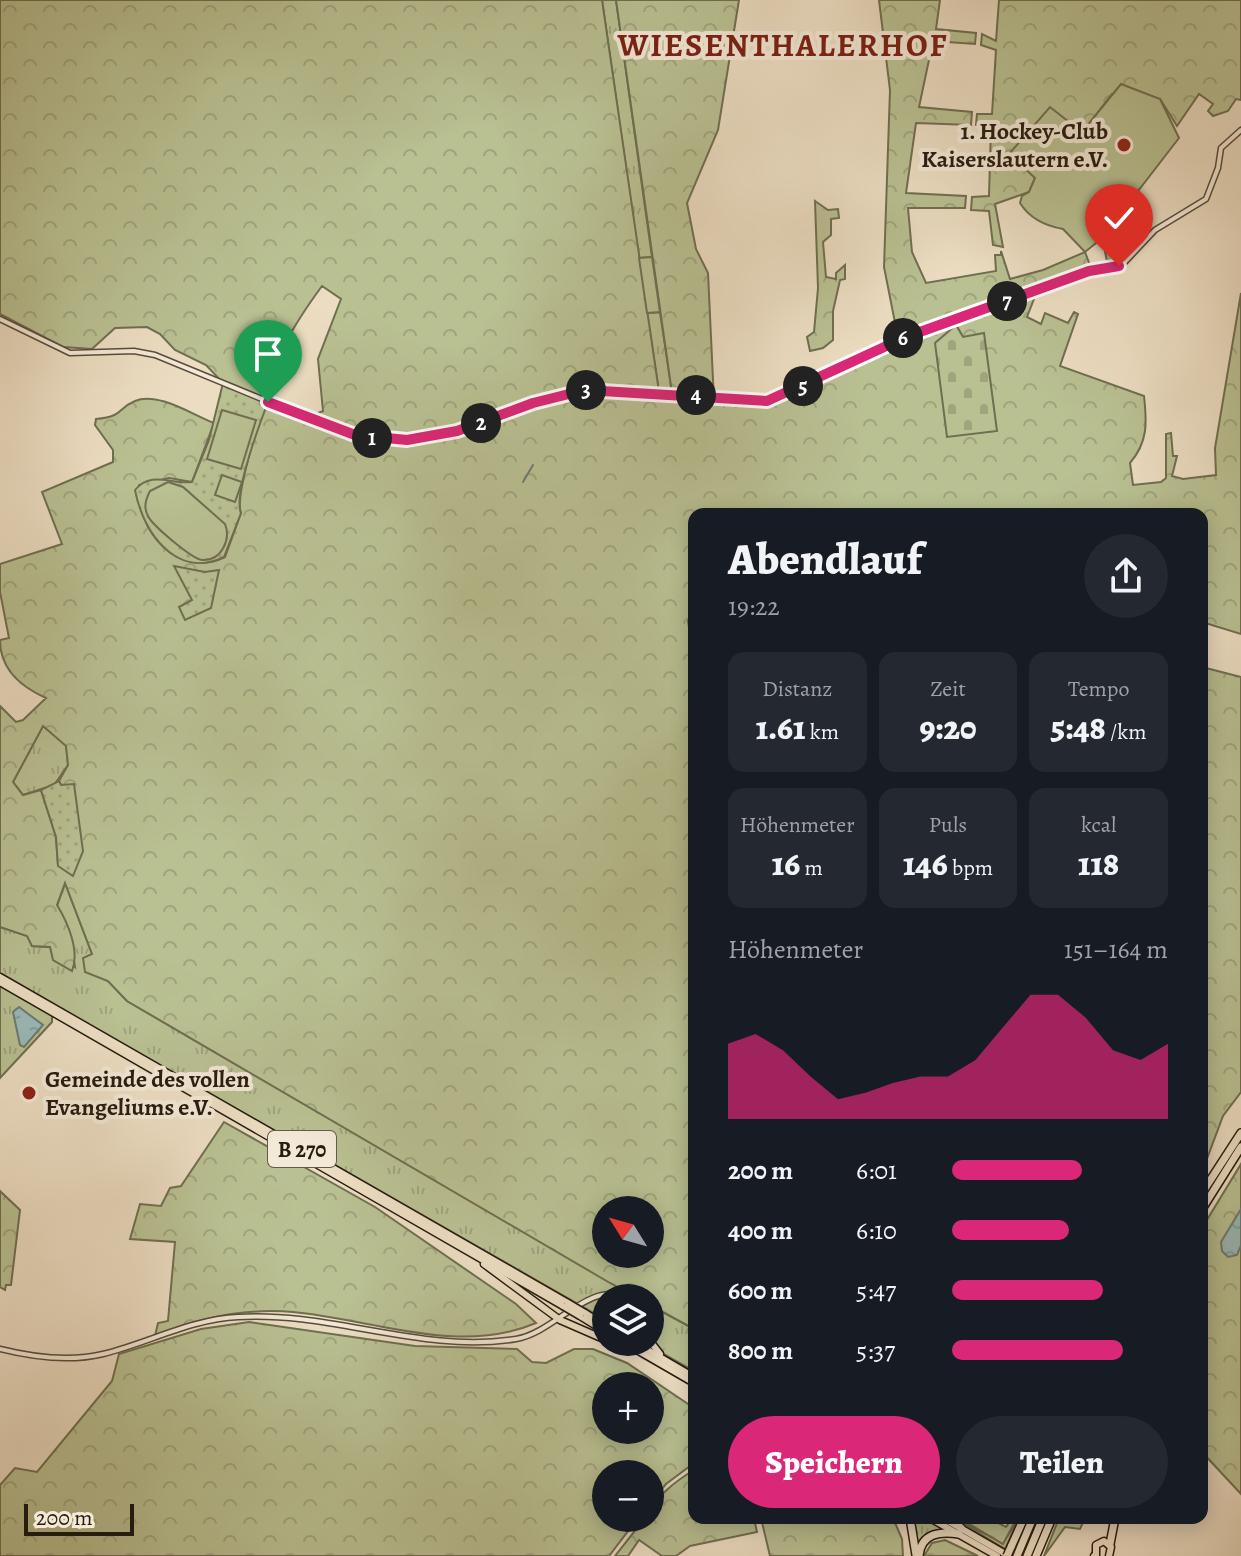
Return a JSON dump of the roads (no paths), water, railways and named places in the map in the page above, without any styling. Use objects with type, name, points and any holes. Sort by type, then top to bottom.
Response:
[{"type":"highway","points":[[1208,1184],[1241,1133]]},
{"type":"highway","points":[[1208,1199],[1241,1147]]},
{"type":"highway","points":[[911,1524],[917,1556]]},
{"type":"highway","points":[[954,1524],[960,1531]]},
{"type":"highway","points":[[1017,1554],[1023,1524]]},
{"type":"highway","points":[[1017,1554],[1030,1524]]},
{"type":"highway","points":[[1017,1554],[1039,1524]]},
{"type":"highway","points":[[1036,1556],[1049,1524]]},
{"type":"highway","points":[[1107,1542],[1112,1524]]},
{"type":"highway","points":[[917,1556],[930,1536],[960,1531]]},
{"type":"main road","name":"B 270","points":[[0,980],[478,1258],[566,1305]]},
{"type":"main road","name":"B 270","points":[[66,1016],[592,1321]]},
{"type":"main road","points":[[478,1258],[521,1294],[560,1320],[592,1334]]},
{"type":"main road","points":[[648,1356],[688,1379]]},
{"type":"main road","points":[[658,1356],[688,1373]]},
{"type":"main road","points":[[662,1356],[665,1360]]},
{"type":"main road","points":[[944,1524],[1017,1554]]},
{"type":"main road","points":[[951,1524],[997,1556]]},
{"type":"main road","points":[[1095,1556],[1096,1545],[1107,1542],[1109,1556]]},
{"type":"street","points":[[0,319],[70,353],[151,354],[355,435],[407,440],[457,431],[533,403],[585,390],[624,389],[741,400],[778,398],[906,337],[1089,271],[1124,263],[1155,230],[1206,199],[1218,168],[1221,148],[1241,130]]},
{"type":"street","points":[[0,1349],[49,1357],[88,1357],[219,1319],[255,1317],[423,1340],[481,1341],[525,1337],[560,1320],[592,1298]]},
{"type":"water","points":[[19,1007],[43,1025],[24,1047],[20,1045],[13,1012]]},
{"type":"water","points":[[1241,1209],[1241,1245],[1237,1255],[1228,1257],[1222,1251],[1221,1242]]},
{"type":"waterway","points":[[523,482],[533,465]]},
{"type":"place","name":"1. Hockey-Club Kaiserslautern e.V.","points":[[1124,145]]},
{"type":"place","name":"Gemeinde des vollen Evangeliums e.V.","points":[[29,1093]]},
{"type":"district","name":"WIESENTHALERHOF","points":[[783,45]]}]
